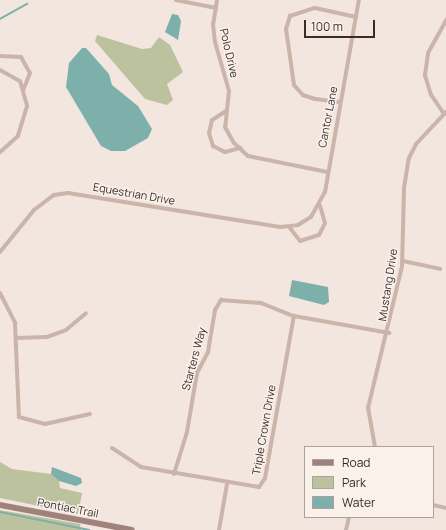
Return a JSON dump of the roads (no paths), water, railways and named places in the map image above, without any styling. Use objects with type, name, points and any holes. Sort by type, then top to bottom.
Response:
[{"type":"main road","name":"Pontiac Trail","points":[[0,505],[132,530]]},
{"type":"street","points":[[176,0],[216,8]]},
{"type":"street","name":"Polo Drive","points":[[217,0],[215,42],[229,91],[225,127],[240,148],[248,156],[327,172]]},
{"type":"street","name":"Cantor Lane","points":[[290,228],[300,241],[319,235],[325,222],[320,206],[359,0]]},
{"type":"street","points":[[340,102],[315,99],[303,95],[294,85],[286,29],[290,16],[315,8],[356,17]]},
{"type":"street","points":[[445,113],[431,95],[425,75],[428,53],[446,20]]},
{"type":"street","points":[[0,56],[21,57],[30,73],[23,90]]},
{"type":"street","points":[[0,70],[13,74],[23,90],[26,106],[23,123],[18,136],[0,152]]},
{"type":"street","points":[[226,111],[212,120],[208,133],[213,146],[225,152],[240,148]]},
{"type":"street","name":"Mustang Drive","points":[[375,446],[368,408],[389,333],[403,261],[404,188],[409,158],[416,144],[445,113]]},
{"type":"street","name":"Equestrian Drive","points":[[0,252],[34,210],[54,195],[68,193],[290,228]]},
{"type":"street","points":[[290,228],[311,217],[320,206]]},
{"type":"street","points":[[403,261],[440,269]]},
{"type":"street","points":[[0,293],[15,323],[19,417],[45,424],[90,414]]},
{"type":"street","name":"Starters Way","points":[[174,474],[218,303],[229,298],[261,303],[294,316],[389,333]]},
{"type":"street","points":[[16,338],[47,337],[66,330],[86,313]]},
{"type":"street","name":"Triple Crown Drive","points":[[112,448],[134,465],[174,474],[256,488],[264,483],[294,316]]},
{"type":"street","points":[[219,530],[228,484]]},
{"type":"street","points":[[434,505],[446,508]]},
{"type":"street","points":[[346,530],[349,518]]},
{"type":"water","points":[[172,14],[178,15],[181,21],[178,40],[165,32]]},
{"type":"water","points":[[82,48],[86,48],[109,74],[112,85],[138,106],[152,129],[148,138],[125,151],[111,151],[101,146],[66,87],[69,63]]},
{"type":"water","points":[[292,280],[328,287],[329,302],[324,305],[289,296]]},
{"type":"water","points":[[52,467],[81,478],[82,483],[76,486],[59,481],[51,474]]},
{"type":"waterway","points":[[0,19],[27,4]]},
{"type":"waterway","points":[[0,512],[89,530]]}]
